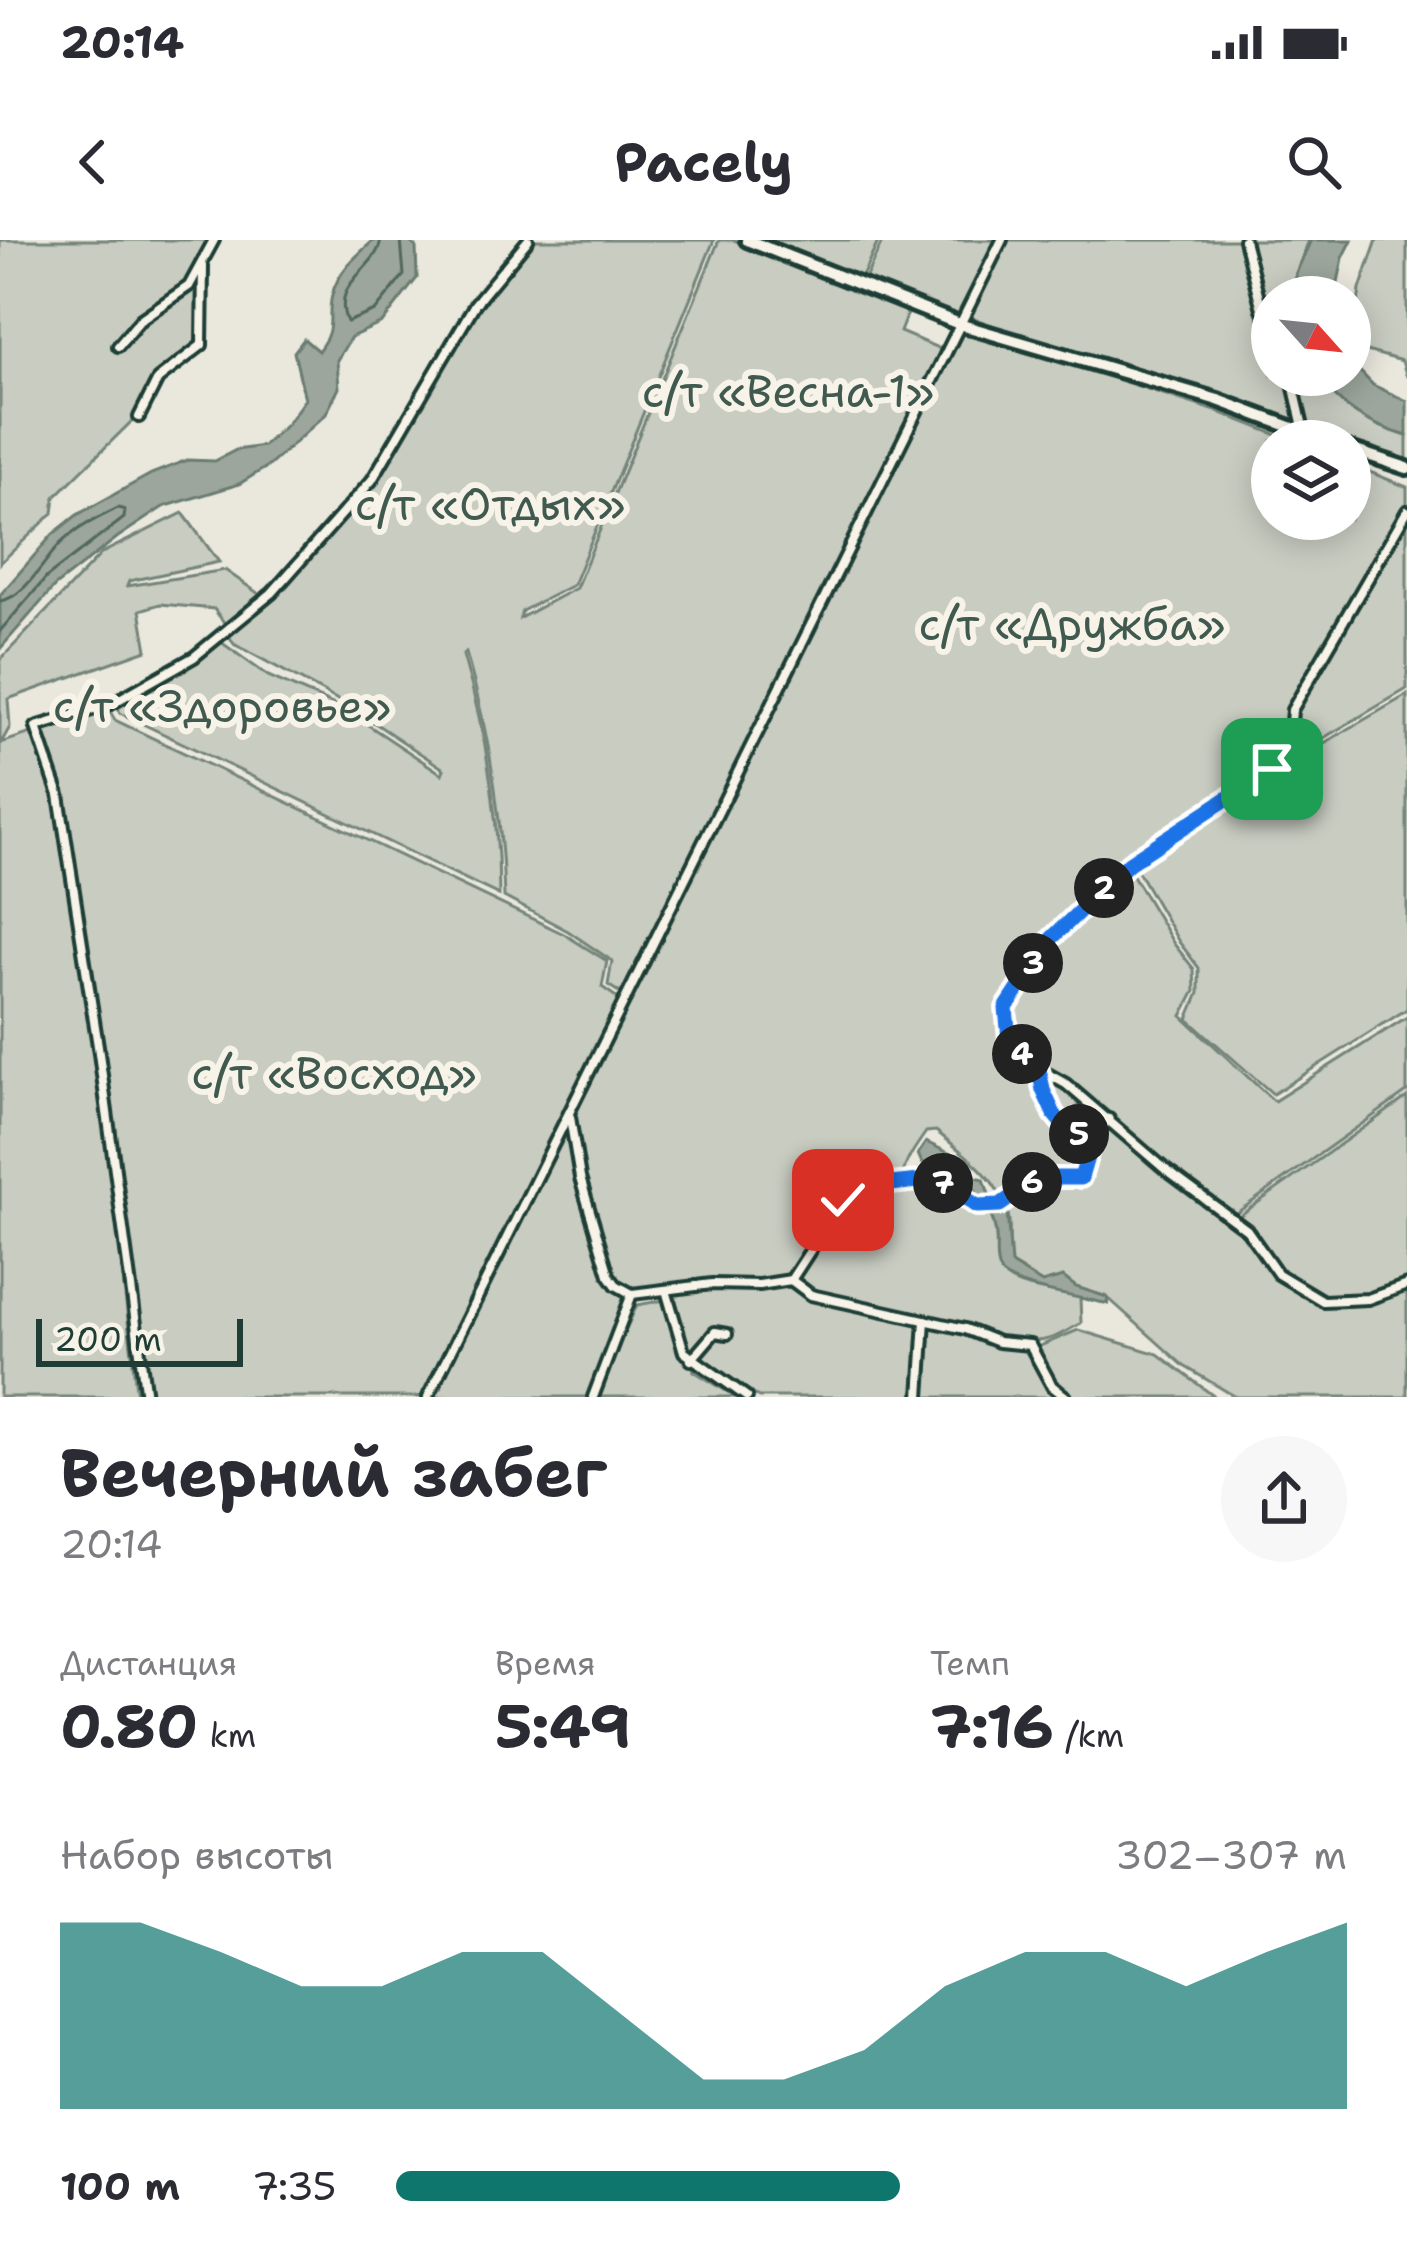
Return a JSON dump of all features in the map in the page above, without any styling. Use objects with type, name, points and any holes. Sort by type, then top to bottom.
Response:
[{"type":"main road","points":[[747,240],[962,325],[1219,400],[1271,420]]},
{"type":"main road","points":[[1371,456],[1407,468]]},
{"type":"street","points":[[118,346],[141,319],[189,286],[214,240]]},
{"type":"street","points":[[146,1397],[59,795],[36,727],[111,704],[194,657],[272,593],[372,480],[475,304],[528,240]]},
{"type":"street","points":[[428,1397],[1001,240]]},
{"type":"street","points":[[1244,240],[1253,276]]},
{"type":"street","points":[[139,417],[158,379],[202,345],[203,266]]},
{"type":"street","points":[[1407,511],[1292,710],[1288,747],[1272,769],[1129,863],[1052,938],[1006,1008],[1009,1039],[1039,1069],[1066,1084],[1166,1170],[1247,1230],[1278,1274],[1323,1301],[1368,1299],[1407,1286]]},
{"type":"street","points":[[1039,1069],[1054,1114],[1064,1126],[1092,1140]]},
{"type":"street","points":[[569,1116],[580,1178],[616,1285],[632,1294],[791,1280],[811,1295],[998,1342],[1030,1345],[1052,1386],[1066,1397]]},
{"type":"street","points":[[791,1280],[843,1200],[872,1186],[928,1180],[945,1183],[977,1206],[1000,1205],[1038,1178],[1081,1178],[1092,1140],[1109,1119]]},
{"type":"street","points":[[666,1289],[679,1339],[691,1360],[747,1397]]},
{"type":"street","points":[[593,1397],[632,1294]]},
{"type":"street","points":[[920,1397],[925,1320]]},
{"type":"street","points":[[691,1360],[715,1332],[727,1334]]},
{"type":"green space","points":[[0,240],[210,240],[189,278],[199,287],[197,343],[156,378],[139,414],[55,497],[53,513],[0,563]]},
{"type":"green space","points":[[536,240],[714,240],[573,585],[522,611],[520,618],[576,588],[719,240],[734,240],[909,309],[900,332],[943,350],[625,996],[608,985],[612,961],[504,897],[493,774],[466,653],[490,774],[499,895],[120,713],[118,708],[221,642],[268,676],[344,709],[442,774],[444,769],[349,706],[234,644],[229,636],[276,596],[375,482],[481,303]]},
{"type":"green space","points":[[766,240],[879,240],[861,279]]},
{"type":"green space","points":[[883,240],[997,240],[959,316],[864,281]]},
{"type":"green space","points":[[1008,240],[1309,240],[1296,276],[1251,276],[1251,396],[1335,396],[1368,420],[1292,420],[1197,385],[1043,343],[969,317]]},
{"type":"green space","points":[[1377,240],[1407,240],[1407,377],[1402,361],[1371,352],[1371,276],[1365,276]]},
{"type":"green space","name":"с/т «Дружба»","points":[[964,330],[1251,425],[1251,540],[1371,540],[1371,472],[1407,487],[1407,504],[1288,706],[1286,738],[1273,762],[1125,862],[1194,969],[1195,991],[1182,1016],[1274,1101],[1407,1017],[1407,1092],[1228,1219],[1246,1232],[1275,1276],[1315,1302],[1317,1295],[1281,1272],[1239,1216],[1407,1097],[1407,1397],[1236,1397],[1184,1366],[1107,1297],[1055,1281],[1042,1283],[1011,1264],[1003,1201],[979,1167],[936,1131],[926,1132],[913,1151],[902,1187],[933,1187],[990,1213],[997,1260],[1008,1278],[1031,1288],[1080,1297],[1081,1323],[1047,1339],[1005,1340],[1027,1348],[1049,1389],[1060,1397],[759,1397],[693,1366],[736,1397],[433,1397]],"holes":[[[1089,1098],[1113,1120],[1094,1149],[1085,1182],[1067,1181],[1086,1141],[1056,1123]],[[669,1286],[670,1299],[637,1305],[607,1371],[631,1291]]]},
{"type":"green space","points":[[1371,422],[1407,436],[1407,462],[1371,449]]},
{"type":"green space","name":"с/т «Восход»","points":[[183,513],[219,562],[129,581],[127,586],[225,570],[262,596],[225,624],[214,609],[160,604],[140,610],[147,650],[8,699],[10,727],[1,743],[108,708],[115,720],[564,934],[607,961],[602,987],[622,1001],[424,1397],[149,1397],[108,1075],[98,1066],[137,1397],[0,1397],[0,660],[102,553]]},
{"type":"green space","points":[[1407,520],[1407,689],[1291,757],[1295,710]]},
{"type":"green space","points":[[1407,695],[1407,1009],[1273,1094],[1188,1019],[1199,993],[1199,968],[1133,863],[1281,768]]},
{"type":"green space","points":[[1078,1330],[1158,1354],[1215,1397],[1069,1397],[1053,1384],[1035,1348]]},
{"type":"water","points":[[374,240],[408,240],[416,247],[417,278],[382,323],[351,337],[337,360],[339,388],[326,414],[270,465],[239,484],[163,507],[118,537],[55,586],[0,649],[0,595],[53,534],[77,515],[187,460],[215,461],[236,450],[263,446],[287,424],[305,399],[294,352],[304,339],[318,351],[329,329],[332,295],[339,279]]},
{"type":"water","points":[[1311,240],[1352,240],[1339,276],[1296,273]]},
{"type":"water","points":[[1371,383],[1407,401],[1407,436],[1356,414],[1336,397],[1371,396]]},
{"type":"water","points":[[926,1142],[984,1179],[991,1201],[983,1201],[975,1190],[928,1162],[922,1163],[918,1154]]},
{"type":"water","points":[[1007,1210],[1011,1264],[1042,1283],[1063,1277],[1076,1287],[1107,1297],[1108,1304],[1031,1287],[1005,1276],[997,1264],[990,1213]]},
{"type":"route","points":[[843,1200],[872,1186],[928,1180],[945,1183],[977,1206],[1000,1205],[1038,1178],[1081,1178],[1092,1140],[1064,1126],[1054,1114],[1039,1069],[1009,1039],[1006,1008],[1052,938],[1129,863],[1272,769]]},
{"type":"park label","name":"с/т «Весна-1»","points":[[788,391]]},
{"type":"park label","name":"с/т «Отдых»","points":[[490,504]]},
{"type":"park label","name":"с/т «Здоровье»","points":[[222,706]]}]
